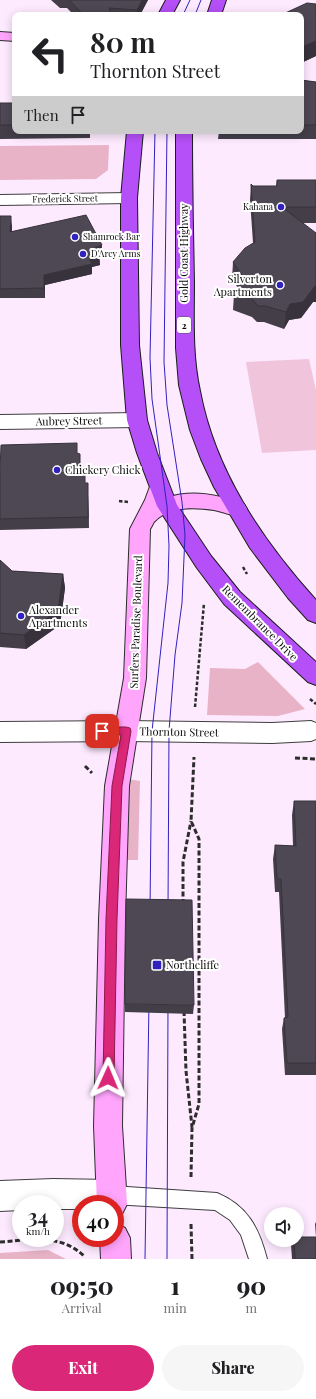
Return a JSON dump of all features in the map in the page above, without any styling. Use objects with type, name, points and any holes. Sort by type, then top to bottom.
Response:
[{"type":"highway","points":[[167,12],[173,0]]},
{"type":"highway","points":[[215,12],[219,0]]},
{"type":"highway","points":[[135,134],[129,198],[130,345],[137,420],[146,454],[168,506]]},
{"type":"highway","name":"Gold Coast Highway","points":[[184,134],[184,340],[186,372],[192,402],[203,438],[217,472],[237,509]]},
{"type":"highway","name":"Remembrance Drive","points":[[168,506],[192,546],[232,598],[256,622],[316,676]]},
{"type":"highway","name":"2","points":[[237,509],[256,540],[294,590],[316,614]]},
{"type":"street","points":[[0,36],[12,37]]},
{"type":"street","name":"Frederick Street","points":[[0,200],[129,198]]},
{"type":"street","name":"Aubrey Street","points":[[0,422],[137,420]]},
{"type":"street","name":"Surfers Paradise Boulevard","points":[[112,1195],[108,1126],[112,919],[117,786],[135,678],[140,529],[155,500],[159,486]]},
{"type":"street","points":[[144,519],[154,511],[188,501],[203,500],[237,509]]},
{"type":"street","name":"Thornton Street","points":[[0,732],[126,731],[272,733],[311,731]]},
{"type":"street","points":[[0,1196],[72,1198]]},
{"type":"street","points":[[115,1247],[116,1259]]},
{"type":"lane","points":[[124,1199],[191,1200],[217,1202],[236,1214],[248,1229],[256,1247],[258,1259]]},
{"type":"path","points":[[119,500],[128,502]]},
{"type":"path","points":[[243,567],[247,575]]},
{"type":"path","points":[[195,710],[204,604],[202,599]]},
{"type":"path","points":[[184,909],[183,862],[191,821],[193,757]]},
{"type":"path","points":[[191,821],[199,839],[200,1014],[199,1104],[192,1128]]},
{"type":"path","points":[[184,1007],[186,1071],[192,1128],[192,1259]]},
{"type":"path","points":[[0,1242],[58,1240],[80,1249],[87,1259]]},
{"type":"shaded area","points":[[109,145],[108,170],[96,179],[0,180],[0,146]]},
{"type":"shaded area","points":[[309,359],[316,390],[316,450],[262,453],[246,362]]},
{"type":"shaded area","points":[[258,662],[305,709],[278,716],[207,715],[210,668],[245,669]]},
{"type":"shaded area","points":[[128,779],[140,781],[138,860],[124,860]]},
{"type":"shaded area","points":[[48,1250],[66,1259],[0,1259],[0,1253]]},
{"type":"building","points":[[69,0],[142,0],[137,10],[109,8],[111,12],[81,12]]},
{"type":"building","points":[[307,3],[316,4],[316,41],[304,46],[304,12],[288,12]]},
{"type":"building","points":[[304,80],[316,82],[316,125],[304,125]]},
{"type":"building","points":[[0,103],[12,103],[12,125],[0,125]]},
{"type":"building","points":[[277,180],[316,180],[316,207],[282,207],[316,233],[316,286],[303,302],[290,304],[286,312],[265,306],[258,306],[253,300],[234,294],[245,279],[233,262],[245,248],[255,242],[251,184],[253,186],[277,186]]},
{"type":"building","points":[[86,215],[102,245],[95,247],[99,255],[89,258],[92,264],[44,275],[44,288],[0,289],[0,216],[11,216],[10,232]]},
{"type":"building","points":[[77,443],[77,453],[80,454],[80,468],[85,467],[85,483],[88,483],[88,517],[0,519],[1,445]]},
{"type":"building","points":[[0,560],[12,571],[63,574],[58,610],[24,635],[0,633]]},
{"type":"building","points":[[294,801],[316,801],[316,1063],[287,1063],[284,1018],[288,1017],[281,879],[277,879],[275,845],[296,846]]},
{"type":"building","points":[[126,899],[192,900],[194,1005],[125,1004]]},
{"type":"building","points":[[304,1237],[316,1237],[316,1259],[295,1259],[294,1247],[304,1247]]},
{"type":"tram line","points":[[184,12],[190,0]]},
{"type":"tram line","points":[[196,12],[201,0]]},
{"type":"tram line","points":[[150,911],[152,731],[168,583],[169,546],[167,506],[152,399],[150,358],[155,134]]},
{"type":"tram line","points":[[167,134],[164,362],[167,405],[182,502],[185,535],[182,603],[175,655],[169,731],[168,911]]},
{"type":"tram line","points":[[145,1259],[149,1001]]},
{"type":"tram line","points":[[167,1259],[168,1003]]},
{"type":"place","name":"Kahana","points":[[281,207]]},
{"type":"place","name":"Shamrock Bar","points":[[75,237]]},
{"type":"place","name":"D'Arcy Arms","points":[[83,254]]},
{"type":"place","name":"Silverton Apartments","points":[[280,285]]},
{"type":"place","name":"Chickery Chick","points":[[57,470]]},
{"type":"place","name":"Alexander Apartments","points":[[21,616]]},
{"type":"place","name":"Northcliffe","points":[[157,965]]},
{"type":"route","points":[[102,731],[126,731],[117,786],[108,1078]]}]
